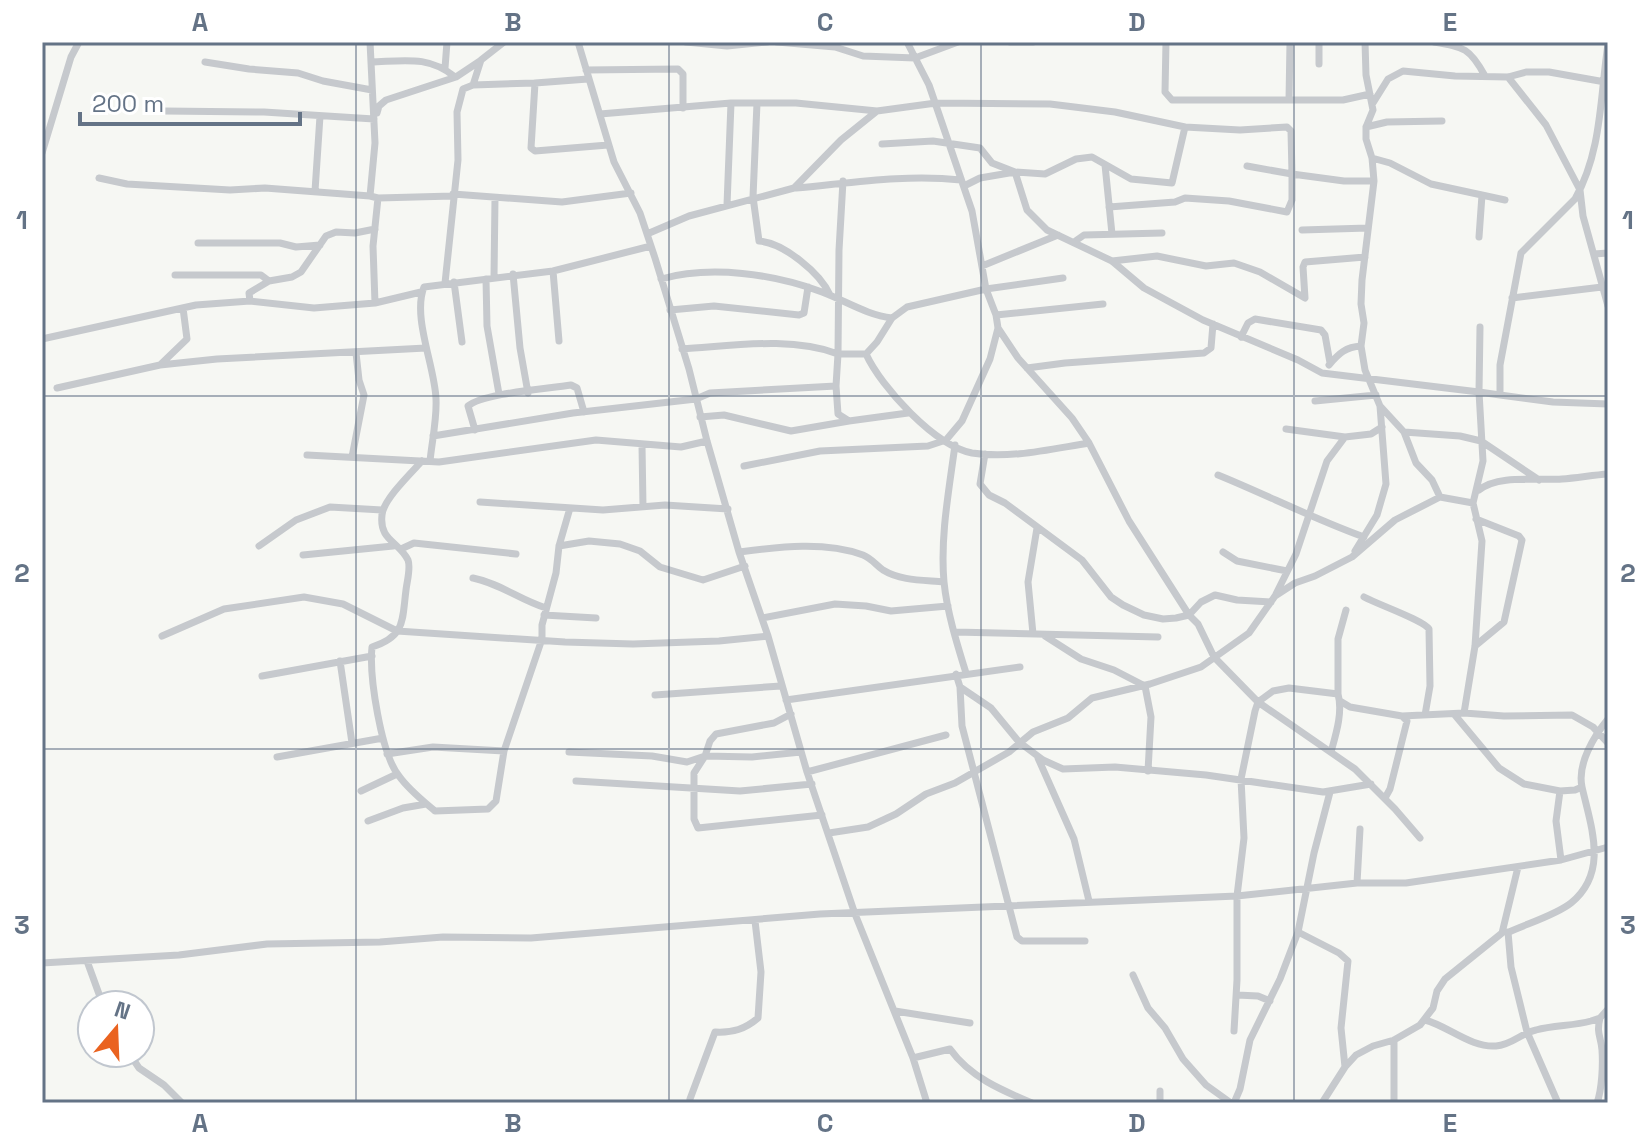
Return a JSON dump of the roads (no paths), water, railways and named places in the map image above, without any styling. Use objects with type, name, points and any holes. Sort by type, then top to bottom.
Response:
[{"type":"street","points":[[42,153],[71,57],[79,42]]},
{"type":"street","points":[[370,42],[375,143],[375,303]]},
{"type":"street","points":[[445,68],[447,42]]},
{"type":"street","points":[[374,119],[379,106],[386,100],[456,77],[481,60],[493,46],[504,42]]},
{"type":"street","points":[[578,42],[614,162],[631,193],[651,246],[739,552],[768,636],[807,772],[855,914],[913,1058],[927,1103]]},
{"type":"street","points":[[686,42],[727,46],[767,42]]},
{"type":"street","points":[[777,42],[835,47],[863,56],[915,58],[958,42]]},
{"type":"street","points":[[744,466],[820,451],[928,446],[946,440],[962,421],[982,379],[998,328],[996,315],[986,289],[950,144],[936,103],[907,42]]},
{"type":"street","points":[[1010,42],[1033,42]]},
{"type":"street","points":[[1166,42],[1165,92],[1172,100],[1343,100],[1370,94]]},
{"type":"street","points":[[1289,100],[1290,42]]},
{"type":"street","points":[[1319,42],[1319,64]]},
{"type":"street","points":[[1352,557],[1377,515],[1386,484],[1380,406],[1365,370],[1361,346],[1364,323],[1361,304],[1374,181],[1366,139],[1373,103],[1366,75],[1365,42]]},
{"type":"street","points":[[1434,42],[1459,45],[1476,61],[1485,76]]},
{"type":"street","points":[[1500,395],[1500,365],[1521,253],[1575,199],[1580,190],[1593,155],[1603,104],[1608,44]]},
{"type":"street","points":[[371,62],[413,59],[445,68],[456,77]]},
{"type":"street","points":[[473,85],[481,60]]},
{"type":"street","points":[[205,62],[298,73],[372,90]]},
{"type":"street","points":[[445,283],[458,154],[457,112],[463,89],[473,85],[535,83],[587,75],[678,69],[683,74],[683,108]]},
{"type":"street","points":[[1373,103],[1388,79],[1403,71],[1508,77],[1526,72],[1549,72],[1606,82]]},
{"type":"street","points":[[1508,77],[1546,125],[1580,190],[1583,216],[1608,306]]},
{"type":"street","points":[[535,83],[531,148],[535,151],[608,145]]},
{"type":"street","points":[[600,114],[731,103],[796,103],[877,111],[936,103],[1050,104],[1115,112],[1185,127],[1240,130],[1287,127],[1291,131],[1292,200],[1287,212],[1229,201],[1185,198],[1175,202],[1109,207]]},
{"type":"street","points":[[727,205],[731,103]]},
{"type":"street","points":[[757,103],[753,197],[759,241],[791,253],[826,287],[830,295]]},
{"type":"street","points":[[164,111],[264,112],[374,119]]},
{"type":"street","points":[[794,188],[841,140],[877,111]]},
{"type":"street","points":[[315,191],[320,116]]},
{"type":"street","points":[[1366,127],[1387,122],[1442,121]]},
{"type":"street","points":[[647,234],[689,216],[753,197],[843,181],[933,178],[962,183],[1015,172],[1045,174],[1076,159],[1092,157],[1131,179],[1172,183],[1185,127]]},
{"type":"street","points":[[882,144],[933,141],[980,148],[992,163],[1015,172]]},
{"type":"street","points":[[1372,158],[1390,163],[1431,184],[1505,200]]},
{"type":"street","points":[[1105,165],[1112,234]]},
{"type":"street","points":[[1247,166],[1344,181],[1374,181]]},
{"type":"street","points":[[1015,172],[1027,210],[1047,230],[1112,261],[1144,288],[1213,324],[1322,373],[1369,376],[1553,402],[1608,404]]},
{"type":"street","points":[[99,178],[127,184],[315,191],[374,197],[453,195],[562,202],[631,193]]},
{"type":"street","points":[[843,181],[836,386],[838,414],[849,421]]},
{"type":"street","points":[[1479,237],[1482,195]]},
{"type":"street","points":[[495,198],[487,326],[499,394]]},
{"type":"street","points":[[1302,230],[1368,228]]},
{"type":"street","points":[[250,301],[249,293],[269,281],[301,272],[326,236],[336,232],[355,233],[375,229]]},
{"type":"street","points":[[1074,242],[1084,235],[1162,233]]},
{"type":"street","points":[[982,266],[1058,235]]},
{"type":"street","points":[[198,243],[320,245]]},
{"type":"street","points":[[570,508],[545,611],[542,639],[504,751],[496,801],[488,809],[435,811],[397,774],[387,754],[372,656],[372,647],[390,641],[403,624],[410,563],[382,527],[382,510],[426,461],[433,436],[436,397],[426,348],[421,292],[424,287],[445,283],[553,271],[651,246]]},
{"type":"street","points":[[1594,254],[1608,253]]},
{"type":"street","points":[[1112,261],[1157,256],[1206,266],[1234,263],[1260,272],[1305,298],[1305,262],[1365,257]]},
{"type":"street","points":[[553,271],[559,341]]},
{"type":"street","points":[[513,274],[528,393]]},
{"type":"street","points":[[661,279],[676,275],[731,274],[775,278],[892,318]]},
{"type":"street","points":[[175,275],[261,275],[269,281]]},
{"type":"street","points":[[682,349],[769,344],[823,348],[838,354],[866,354],[892,318],[907,307],[986,289],[1063,278]]},
{"type":"street","points":[[454,282],[462,342]]},
{"type":"street","points":[[670,310],[714,306],[799,315],[804,313],[808,287]]},
{"type":"street","points":[[1512,298],[1602,287]]},
{"type":"street","points":[[42,339],[183,308],[250,301],[314,308],[375,303],[421,292]]},
{"type":"street","points":[[996,315],[1103,304]]},
{"type":"street","points":[[160,365],[187,339],[183,308]]},
{"type":"street","points":[[1241,337],[1248,323],[1255,319],[1321,330],[1325,335],[1330,363]]},
{"type":"street","points":[[1027,368],[1204,353],[1211,348],[1213,324]]},
{"type":"street","points":[[1464,713],[1475,646],[1482,541],[1473,503],[1483,461],[1479,392],[1480,327]]},
{"type":"street","points":[[998,328],[1089,443],[1129,521],[1189,615],[1198,624],[1214,657],[1258,702],[1331,752],[1371,784],[1420,838]]},
{"type":"street","points":[[1322,373],[1349,347],[1361,346]]},
{"type":"street","points":[[57,388],[160,365],[426,348]]},
{"type":"street","points":[[352,457],[364,395],[356,353]]},
{"type":"street","points":[[866,354],[885,386],[908,413],[968,452],[1018,454],[1089,443]]},
{"type":"street","points":[[475,430],[468,406],[471,402],[499,394],[528,393],[571,385],[577,388],[584,412]]},
{"type":"street","points":[[433,436],[584,412],[696,399],[710,393],[836,386]]},
{"type":"street","points":[[1315,401],[1376,395]]},
{"type":"street","points":[[1380,406],[1404,432],[1416,463],[1432,480],[1440,497]]},
{"type":"street","points":[[700,417],[724,415],[791,431],[908,413]]},
{"type":"street","points":[[1286,429],[1345,437],[1371,434],[1382,427]]},
{"type":"street","points":[[1404,432],[1460,436],[1481,441],[1539,480]]},
{"type":"street","points":[[829,833],[868,827],[1009,752],[1033,732],[1068,718],[1092,698],[1145,686],[1201,667],[1249,633],[1273,599],[1287,571],[1327,461],[1345,437]]},
{"type":"street","points":[[307,455],[458,461],[596,440],[681,447],[707,441]]},
{"type":"street","points":[[642,445],[643,507]]},
{"type":"street","points":[[955,445],[946,519],[944,582],[966,673]]},
{"type":"street","points":[[985,454],[980,484],[989,495],[1005,503],[1082,560],[1111,597],[1144,615],[1163,619],[1189,615],[1201,602],[1215,595],[1237,600],[1273,599],[1295,583],[1352,557],[1395,520],[1440,497],[1473,503]]},
{"type":"street","points":[[1477,492],[1484,486],[1522,479],[1608,474]]},
{"type":"street","points":[[1218,475],[1364,537]]},
{"type":"street","points":[[480,502],[603,510],[665,505],[728,509]]},
{"type":"street","points":[[259,546],[296,520],[330,507],[382,510]]},
{"type":"street","points":[[1475,646],[1504,622],[1522,540],[1476,519]]},
{"type":"street","points":[[1033,634],[1028,582],[1037,528]]},
{"type":"street","points":[[559,546],[589,541],[620,544],[640,551],[660,567],[703,580],[745,566]]},
{"type":"street","points":[[303,555],[397,548],[414,543],[516,554]]},
{"type":"street","points":[[739,552],[774,546],[839,549],[867,556],[885,571],[906,579],[944,582]]},
{"type":"street","points":[[1223,552],[1237,561],[1287,571]]},
{"type":"street","points":[[473,578],[489,581],[545,611],[596,618]]},
{"type":"street","points":[[162,636],[224,609],[304,597],[343,604],[397,631],[633,644],[768,636]]},
{"type":"street","points":[[1364,597],[1385,609],[1425,622],[1429,629],[1430,686],[1425,715]]},
{"type":"street","points":[[762,618],[835,604],[891,611],[948,606]]},
{"type":"street","points":[[1331,752],[1338,725],[1338,639],[1346,610]]},
{"type":"street","points":[[955,632],[1158,637]]},
{"type":"street","points":[[1043,635],[1081,659],[1114,670],[1145,686]]},
{"type":"street","points":[[262,676],[372,656]]},
{"type":"street","points":[[340,661],[352,743]]},
{"type":"street","points":[[786,700],[1020,667]]},
{"type":"street","points":[[956,674],[960,687],[962,726],[972,772],[1017,937],[1022,941],[1085,941]]},
{"type":"street","points":[[655,695],[781,686]]},
{"type":"street","points":[[1145,686],[1151,717],[1148,771]]},
{"type":"street","points":[[960,687],[991,708],[1019,742],[1050,765],[1063,769],[1115,767],[1241,779],[1330,792],[1371,784]]},
{"type":"street","points":[[1234,1031],[1237,896],[1244,838],[1241,779],[1247,740],[1258,702],[1273,691],[1289,688],[1339,698],[1350,707],[1402,716],[1464,713],[1572,715],[1583,720],[1608,743]]},
{"type":"street","points":[[791,714],[774,723],[716,734],[694,773],[694,819],[698,828],[822,815]]},
{"type":"street","points":[[1454,714],[1499,768],[1524,784],[1560,791],[1582,787]]},
{"type":"street","points":[[1385,798],[1407,721],[1402,716]]},
{"type":"street","points":[[1322,1103],[1356,1055],[1394,1040],[1425,1020],[1445,979],[1505,933],[1571,903],[1593,874],[1595,852],[1587,797],[1582,787],[1586,755],[1597,732],[1608,719]]},
{"type":"street","points":[[807,772],[946,735]]},
{"type":"street","points":[[277,757],[383,738]]},
{"type":"street","points":[[387,754],[433,747],[504,751]]},
{"type":"street","points":[[569,752],[652,756],[687,762],[705,756],[752,757],[801,752]]},
{"type":"street","points":[[1038,756],[1074,839],[1089,901]]},
{"type":"street","points":[[361,791],[397,774]]},
{"type":"street","points":[[576,781],[740,791],[812,784]]},
{"type":"street","points":[[1560,791],[1556,821],[1561,860]]},
{"type":"street","points":[[1133,975],[1148,1008],[1165,1028],[1183,1059],[1206,1085],[1232,1103],[1240,1089],[1250,1040],[1270,1001],[1298,932],[1330,792]]},
{"type":"street","points":[[368,821],[403,808],[426,804]]},
{"type":"street","points":[[1357,883],[1360,829]]},
{"type":"street","points":[[42,963],[179,955],[267,944],[380,942],[443,937],[531,938],[786,916],[1237,896],[1357,883],[1406,883],[1561,860],[1608,847]]},
{"type":"street","points":[[1518,867],[1505,933],[1527,1032],[1558,1103]]},
{"type":"street","points":[[690,1099],[715,1032],[728,1033],[746,1028],[758,1018],[761,972],[755,921]]},
{"type":"street","points":[[1298,932],[1339,953],[1348,961],[1341,1028],[1345,1067]]},
{"type":"street","points":[[87,961],[97,989]]},
{"type":"street","points":[[1237,995],[1258,996],[1270,1001]]},
{"type":"street","points":[[1425,1020],[1459,1036],[1496,1046],[1516,1042],[1527,1032],[1573,1026],[1600,1018],[1608,1009]]},
{"type":"street","points":[[895,1011],[970,1023]]},
{"type":"street","points":[[1597,1103],[1602,1052],[1597,1038],[1600,1018]]},
{"type":"street","points":[[1394,1040],[1394,1103]]},
{"type":"street","points":[[913,1058],[950,1049],[962,1066],[978,1077],[1032,1103]]},
{"type":"street","points":[[140,1069],[164,1085],[182,1103]]},
{"type":"street","points":[[1160,1091],[1160,1103]]}]
